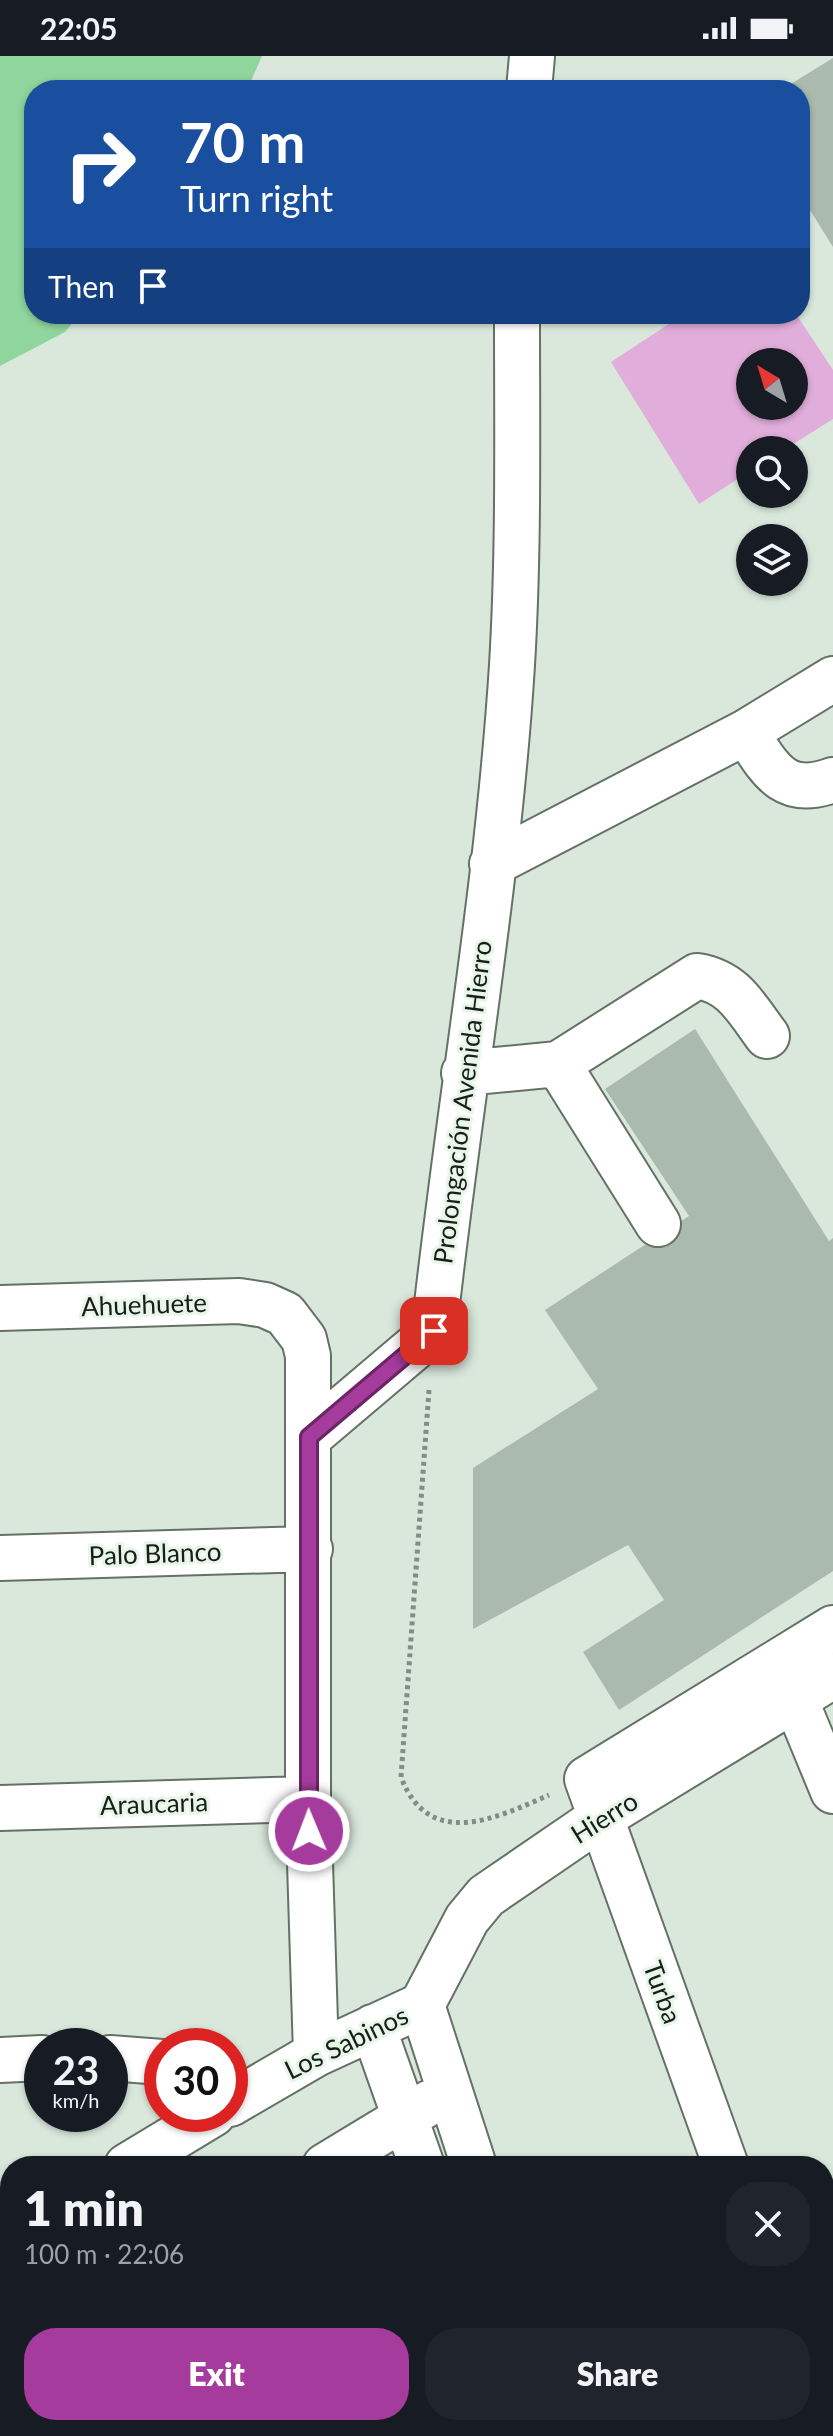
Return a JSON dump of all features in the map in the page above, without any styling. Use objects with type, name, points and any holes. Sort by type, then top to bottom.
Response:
[{"type":"street","name":"Prolongación Avenida Hierro","points":[[434,1331],[492,864],[512,668],[517,558],[517,324]]},
{"type":"street","points":[[492,864],[746,732],[833,679]]},
{"type":"street","points":[[746,732],[776,775],[793,786],[810,787],[833,780]]},
{"type":"street","points":[[464,1073],[558,1064],[697,976],[718,979],[735,994],[767,1036]]},
{"type":"street","points":[[558,1064],[658,1224]]},
{"type":"street","name":"Ahuehuete","points":[[0,1308],[239,1301],[265,1305],[285,1314],[304,1339],[308,1356],[309,1437]]},
{"type":"street","points":[[316,2054],[308,1799],[309,1437],[434,1331]]},
{"type":"street","name":"Palo Blanco","points":[[0,1558],[310,1549]]},
{"type":"street","points":[[593,1799],[833,1628]]},
{"type":"street","name":"Hierro","points":[[422,2005],[467,1919],[486,1896],[593,1799],[795,1699],[833,1676]]},
{"type":"street","points":[[795,1699],[833,1791]]},
{"type":"street","name":"Araucaria","points":[[0,1808],[308,1799]]},
{"type":"street","name":"Turba","points":[[593,1799],[722,2156]]},
{"type":"street","points":[[422,2005],[470,2156]]},
{"type":"street","name":"Los Sabinos","points":[[248,2093],[316,2054],[422,2005]]},
{"type":"street","points":[[373,2027],[419,2156]]},
{"type":"street","points":[[0,2060],[24,2059]]},
{"type":"street","points":[[248,2073],[275,2076]]},
{"type":"street","points":[[341,2156],[448,2092]]},
{"type":"street","points":[[158,2156],[189,2132]]},
{"type":"path","points":[[434,1331],[401,1777],[407,1793],[434,1816],[449,1823],[472,1823],[593,1799]]},
{"type":"shaded area","points":[[0,56],[262,56],[251,80],[24,80],[24,324],[72,324],[65,332],[0,366]]},
{"type":"shaded area","points":[[669,324],[803,324],[833,370],[833,419],[806,436],[736,436],[736,480],[699,504],[611,362]]},
{"type":"building","points":[[833,58],[833,247],[810,210],[810,80],[797,80]]},
{"type":"building","points":[[695,1029],[829,1241],[833,1238],[833,1571],[619,1710],[583,1652],[664,1600],[628,1545],[473,1629],[473,1468],[598,1389],[545,1310],[689,1216],[605,1089]]},
{"type":"route","points":[[309,1831],[309,1437],[434,1331]]}]
